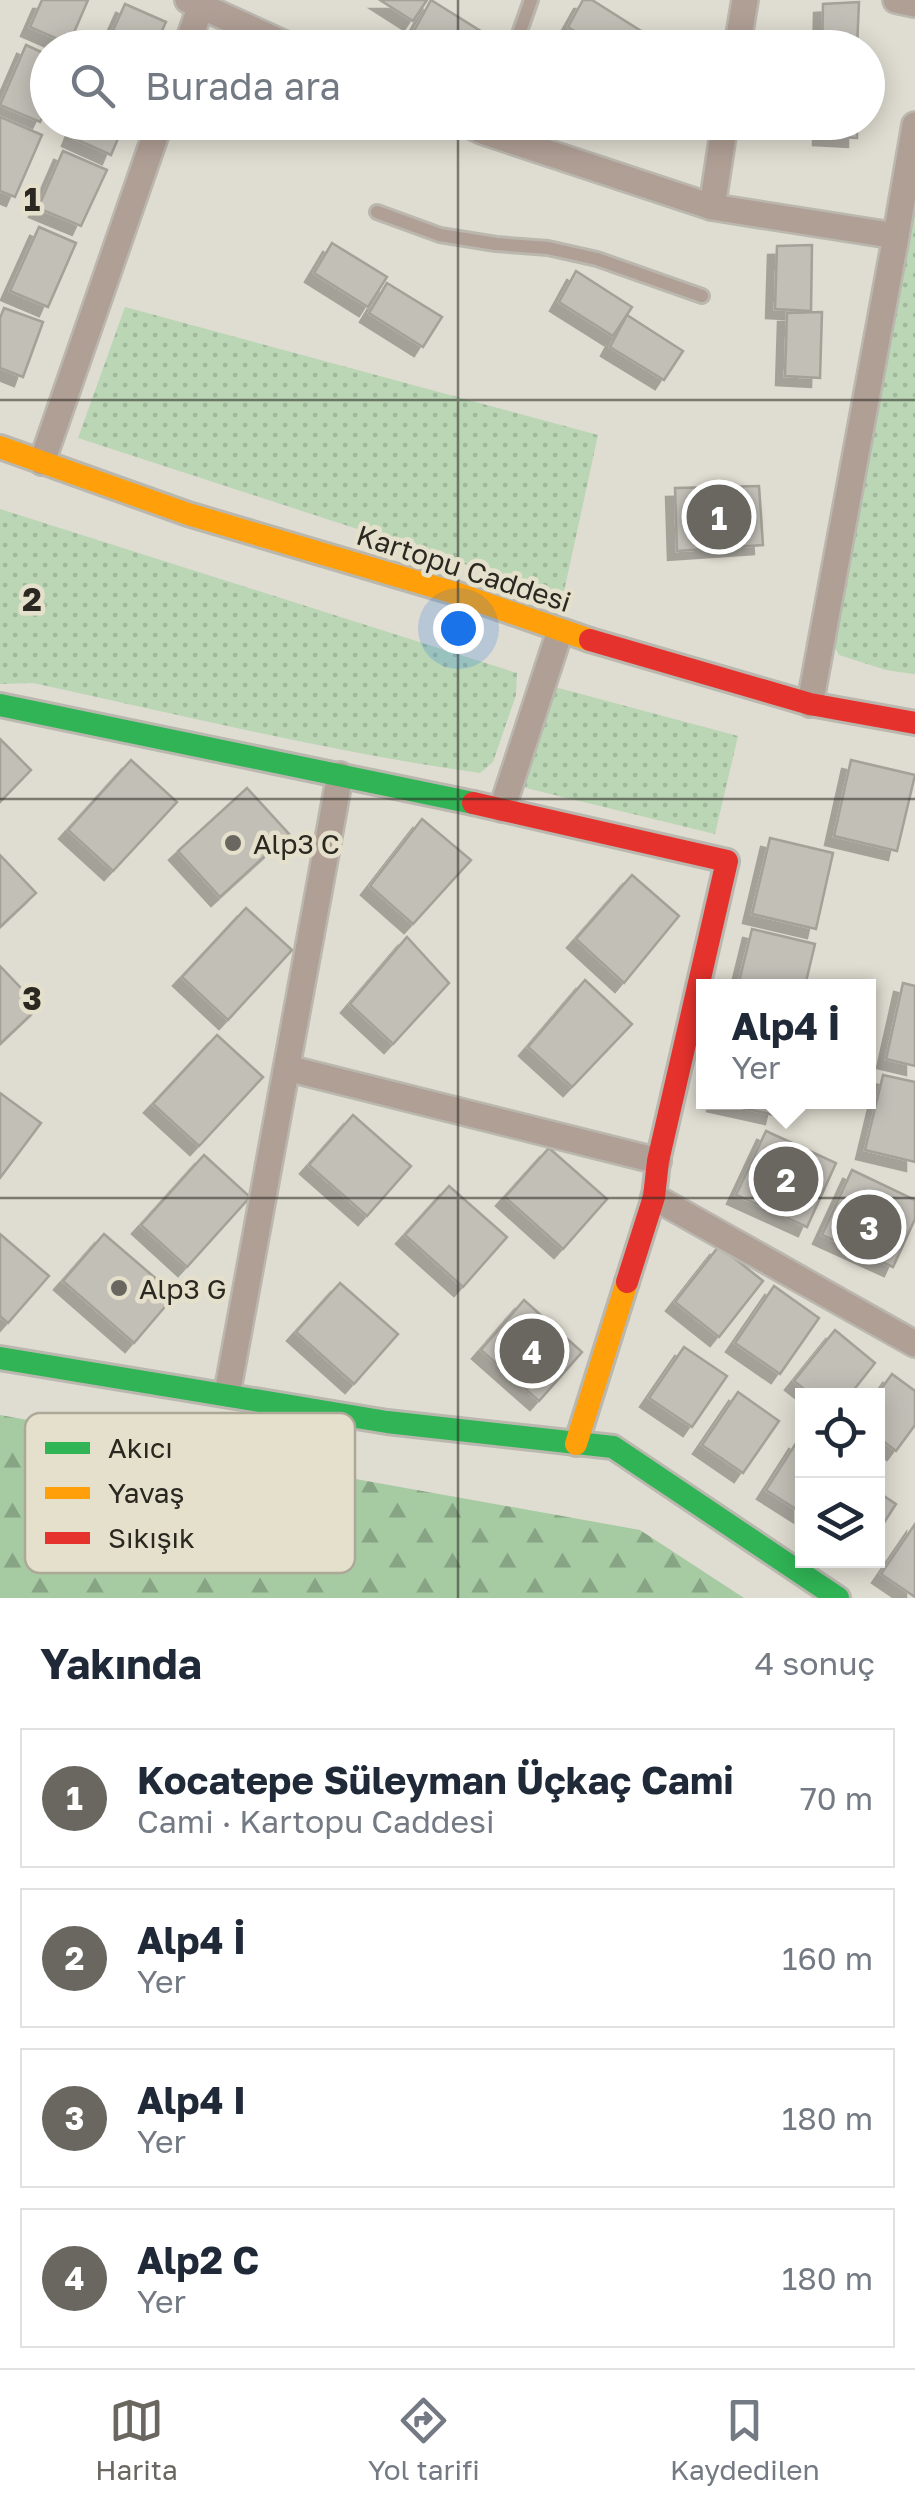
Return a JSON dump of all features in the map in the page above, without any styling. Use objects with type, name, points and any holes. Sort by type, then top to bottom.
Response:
[{"type":"street","points":[[740,30],[745,0]]},
{"type":"street","points":[[896,0],[915,4]]},
{"type":"street","points":[[190,30],[197,2],[255,30]]},
{"type":"street","points":[[810,704],[915,125]]},
{"type":"street","points":[[42,462],[154,140]]},
{"type":"street","points":[[520,140],[712,207],[896,236]]},
{"type":"street","points":[[712,207],[722,140]]},
{"type":"street","name":"Kartopu Caddesi","points":[[0,447],[188,514],[455,593],[560,632],[810,704],[915,723]]},
{"type":"street","points":[[502,809],[560,632]]},
{"type":"street","points":[[0,705],[502,809],[727,861],[700,979]]},
{"type":"street","points":[[228,1394],[340,775]]},
{"type":"street","points":[[576,1444],[654,1198],[658,1161],[696,996]]},
{"type":"street","points":[[287,1068],[658,1161]]},
{"type":"street","points":[[654,1198],[915,1344]]},
{"type":"street","points":[[0,1358],[336,1413]]},
{"type":"street","points":[[355,1416],[613,1447],[838,1598]]},
{"type":"lane","points":[[521,30],[532,0]]},
{"type":"lane","points":[[376,212],[454,238],[584,256],[702,296]]},
{"type":"green space","points":[[915,185],[913,674],[839,655],[831,641]]},
{"type":"green space","points":[[125,307],[598,435],[563,596],[78,438]]},
{"type":"green space","points":[[0,509],[517,673],[516,695],[493,762],[480,773],[367,755],[33,683],[0,684]]},
{"type":"green space","points":[[551,686],[738,736],[715,834],[526,788],[520,777]]},
{"type":"green space","points":[[0,1415],[25,1419],[25,1573],[355,1573],[355,1479],[640,1530],[744,1598],[0,1598]]},
{"type":"building","points":[[42,0],[88,0],[75,30],[30,27]]},
{"type":"building","points":[[380,0],[427,0],[413,21]]},
{"type":"building","points":[[431,0],[479,30],[415,30]]},
{"type":"building","points":[[583,0],[592,0],[639,30],[573,30],[568,27]]},
{"type":"building","points":[[859,2],[858,30],[822,30],[823,4]]},
{"type":"building","points":[[125,4],[166,22],[162,30],[113,30]]},
{"type":"building","points":[[26,45],[30,47],[30,118],[0,105]]},
{"type":"building","points":[[0,117],[30,130],[30,140],[40,140],[15,197],[0,191]]},
{"type":"building","points":[[78,140],[117,140],[111,155]]},
{"type":"building","points":[[63,151],[107,170],[81,226],[38,208]]},
{"type":"building","points":[[39,227],[76,243],[48,307],[10,291]]},
{"type":"building","points":[[332,243],[387,277],[368,307],[314,273]]},
{"type":"building","points":[[812,245],[811,311],[775,309],[777,246]]},
{"type":"building","points":[[576,271],[632,307],[613,336],[559,302]]},
{"type":"building","points":[[387,283],[442,317],[423,347],[369,313]]},
{"type":"building","points":[[4,308],[43,322],[23,377],[0,368],[0,318]]},
{"type":"building","points":[[822,312],[820,378],[785,376],[787,313]]},
{"type":"building","points":[[627,315],[683,351],[664,380],[610,347]]},
{"type":"building","points":[[759,486],[763,545],[677,551],[675,488]]},
{"type":"building","points":[[0,739],[31,770],[0,802]]},
{"type":"building","points":[[131,760],[177,802],[113,871],[68,830]]},
{"type":"building","points":[[851,760],[915,775],[897,851],[834,836]]},
{"type":"building","name":"Alp3 C","points":[[247,788],[289,834],[220,897],[178,851]]},
{"type":"building","points":[[422,819],[471,860],[413,924],[370,886]]},
{"type":"building","points":[[770,838],[833,853],[816,929],[752,914]]},
{"type":"building","points":[[0,855],[36,893],[0,927]]},
{"type":"building","points":[[632,875],[679,916],[624,983],[576,939]]},
{"type":"building","points":[[246,908],[292,950],[228,1020],[182,977]]},
{"type":"building","points":[[752,929],[815,944],[807,979],[740,979]]},
{"type":"building","points":[[407,937],[449,983],[393,1044],[350,1004]]},
{"type":"building","points":[[0,966],[39,1007],[0,1044]]},
{"type":"building","points":[[585,980],[632,1024],[572,1087],[528,1047]]},
{"type":"building","points":[[903,983],[915,986],[915,1066],[886,1059]]},
{"type":"building","points":[[217,1035],[263,1077],[199,1146],[153,1104]]},
{"type":"building","points":[[883,1075],[915,1082],[915,1162],[865,1150]]},
{"type":"building","points":[[0,1093],[41,1123],[0,1178]]},
{"type":"building","points":[[747,1109],[775,1109],[774,1115]]},
{"type":"building","points":[[353,1115],[411,1166],[367,1216],[309,1165]]},
{"type":"building","points":[[766,1131],[836,1163],[807,1227],[736,1195]]},
{"type":"building","points":[[549,1148],[607,1199],[563,1249],[505,1197]]},
{"type":"building","points":[[204,1155],[250,1197],[187,1267],[141,1225]]},
{"type":"building","points":[[852,1170],[915,1200],[915,1219],[893,1267],[822,1235]]},
{"type":"building","points":[[449,1186],[507,1237],[463,1287],[405,1235]]},
{"type":"building","points":[[0,1234],[49,1276],[8,1323],[0,1316]]},
{"type":"building","name":"Alp3 G","points":[[104,1234],[175,1295],[134,1343],[63,1281]]},
{"type":"building","points":[[719,1246],[763,1281],[719,1337],[675,1302]]},
{"type":"building","points":[[340,1283],[398,1334],[354,1384],[296,1332]]},
{"type":"building","points":[[774,1286],[819,1318],[780,1374],[735,1343]]},
{"type":"building","points":[[524,1300],[582,1352],[539,1401],[481,1350]]},
{"type":"building","points":[[835,1330],[875,1363],[855,1388],[803,1388],[794,1381]]},
{"type":"building","points":[[684,1347],[727,1376],[692,1427],[649,1398]]},
{"type":"building","points":[[892,1374],[915,1391],[915,1425],[896,1451],[885,1442],[885,1388],[882,1388]]},
{"type":"building","points":[[738,1392],[779,1421],[743,1473],[702,1445]]},
{"type":"building","points":[[795,1445],[795,1509],[766,1490]]},
{"type":"building","points":[[885,1497],[896,1504],[885,1521]]},
{"type":"building","points":[[915,1524],[915,1597],[881,1574]]},
{"type":"traffic: fast","points":[[0,705],[473,803]]},
{"type":"traffic: fast","points":[[0,1358],[333,1413]]},
{"type":"traffic: fast","points":[[355,1417],[613,1447],[838,1598]]},
{"type":"traffic: slow","points":[[0,447],[188,514],[455,593],[590,640]]},
{"type":"traffic: slow","points":[[576,1444],[627,1282]]},
{"type":"traffic: jam","points":[[590,640],[810,704],[915,723]]},
{"type":"traffic: jam","points":[[473,803],[727,861],[700,979]]},
{"type":"traffic: jam","points":[[627,1282],[654,1197],[658,1161],[696,996]]},
{"type":"place","name":"Kocatepe Süleyman Üçkaç Cami","points":[[719,517]]},
{"type":"place","name":"Alp3 C","points":[[233,843]]},
{"type":"place","name":"Alp4 İ","points":[[786,1179]]},
{"type":"place","name":"Alp4 I","points":[[869,1227]]},
{"type":"place","name":"Alp3 G","points":[[119,1288]]},
{"type":"place","name":"Alp2 C","points":[[532,1351]]}]
